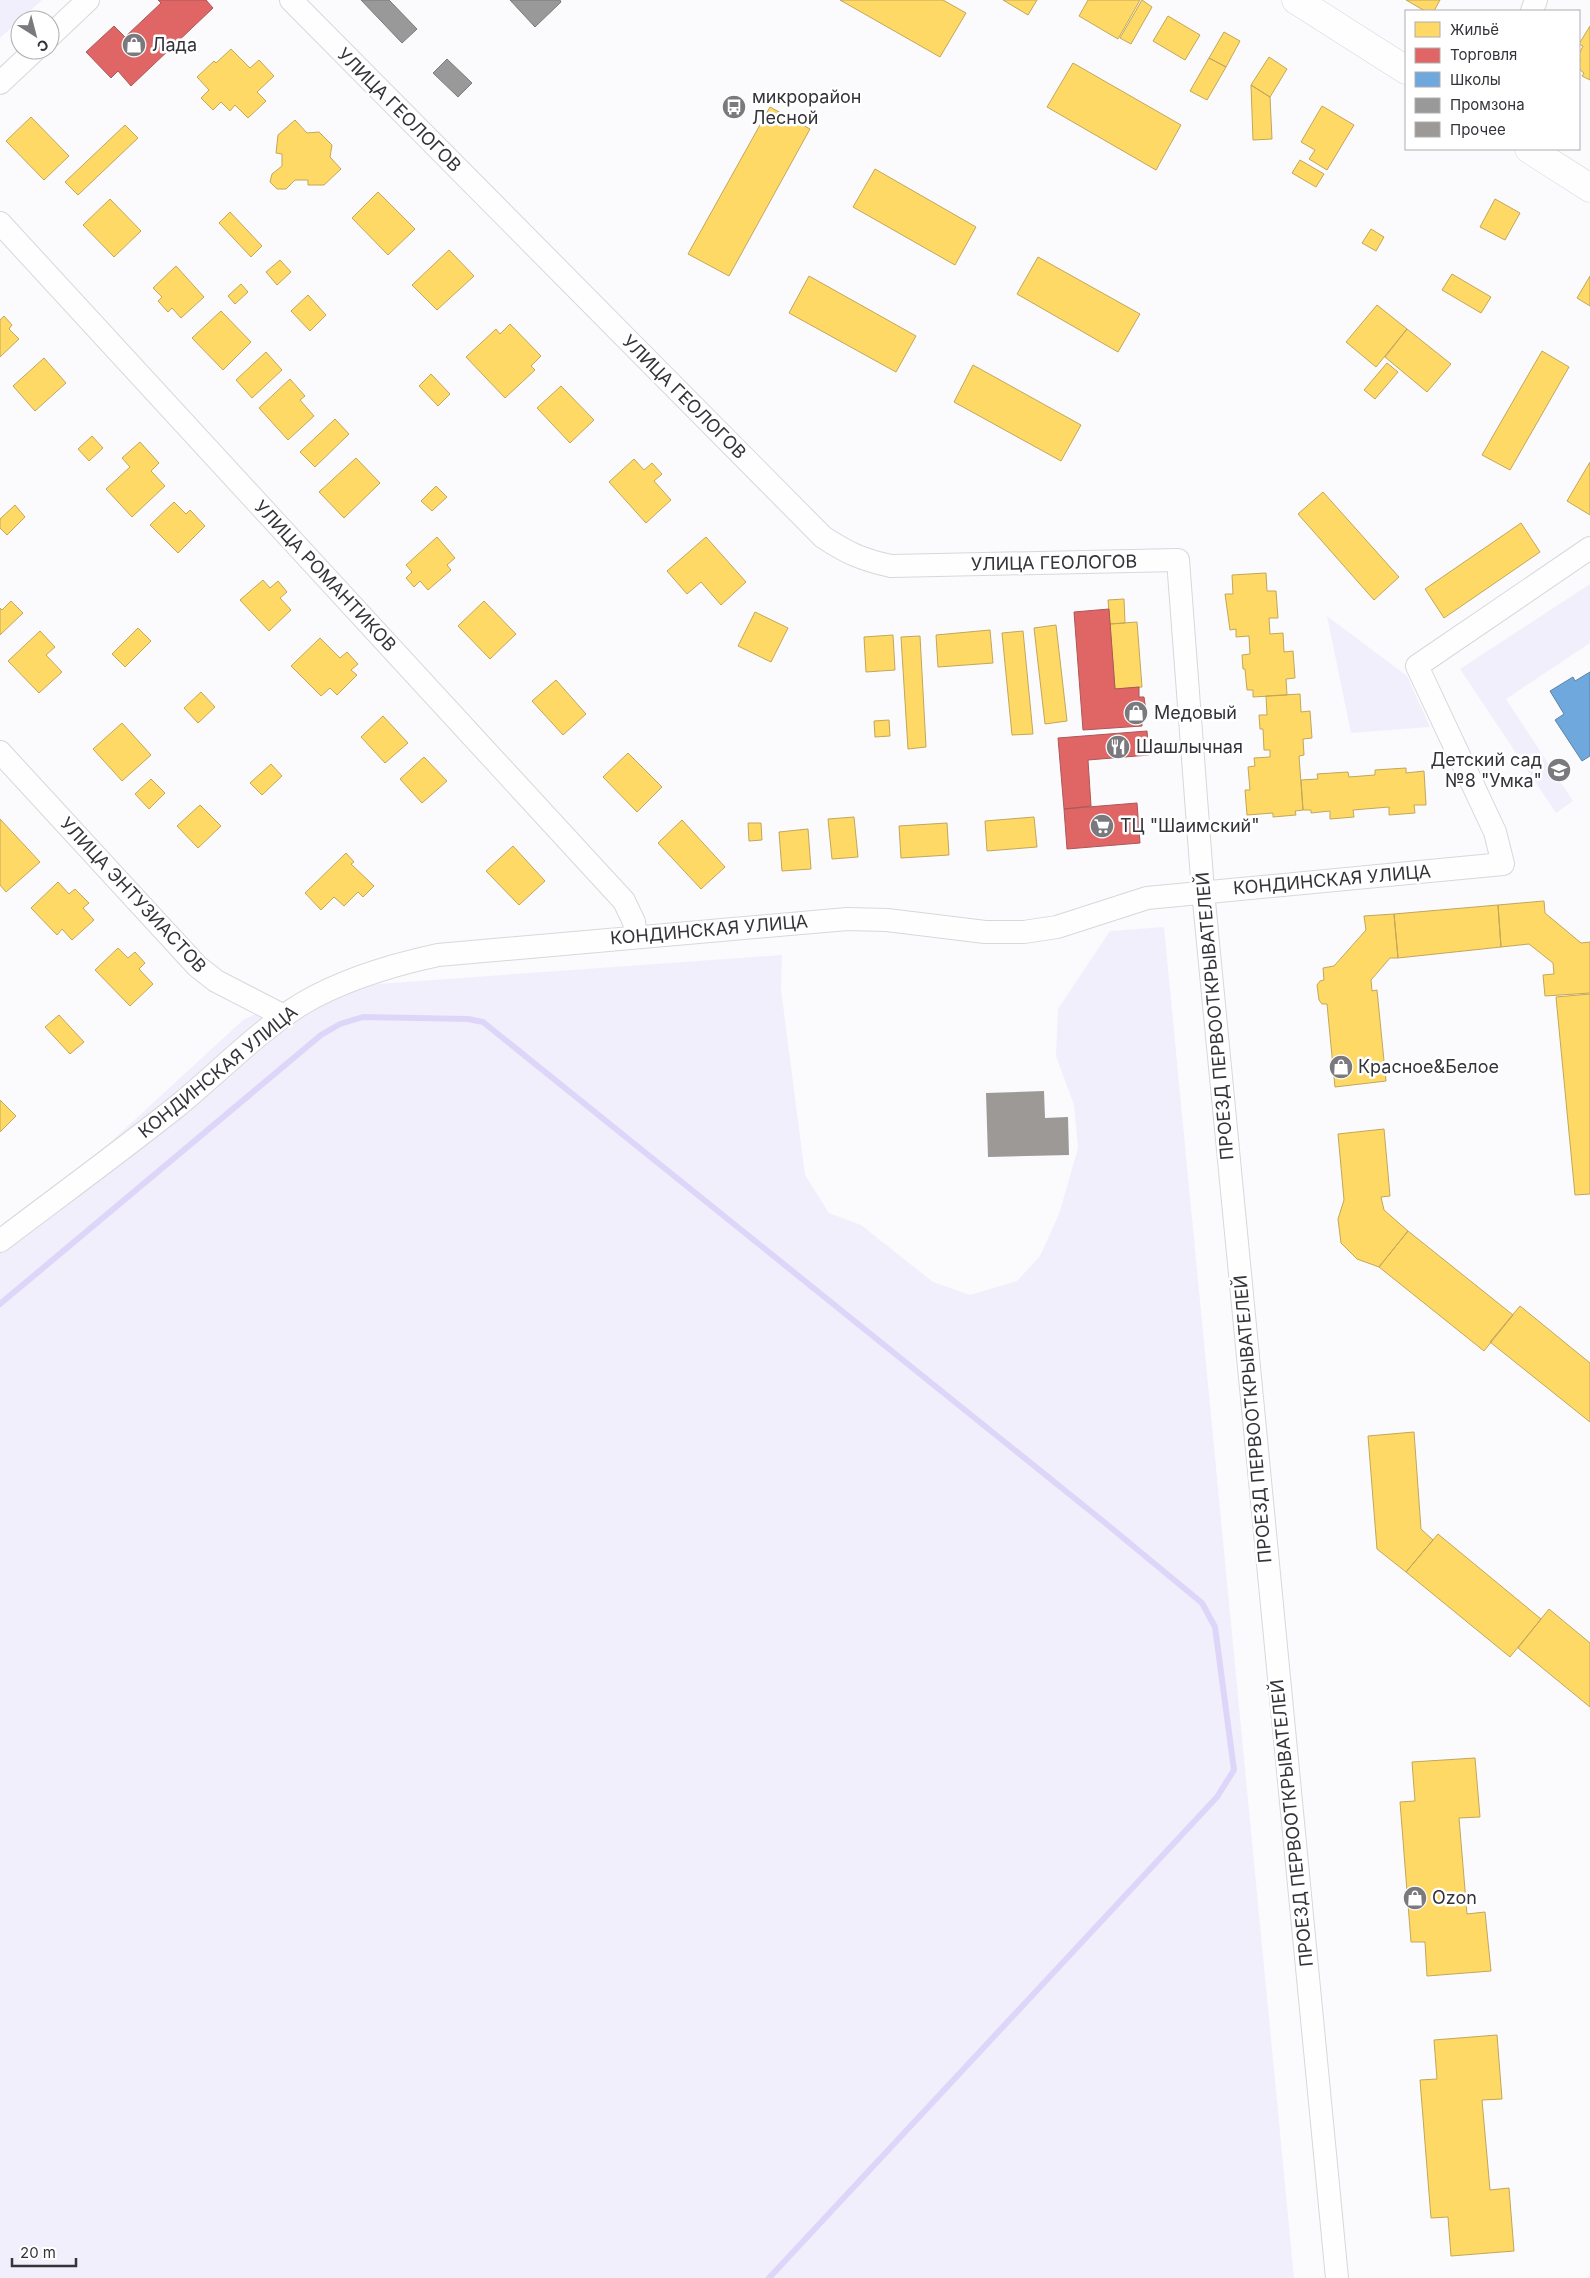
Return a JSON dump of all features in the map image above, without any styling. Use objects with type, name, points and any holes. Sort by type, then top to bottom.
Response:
[{"type":"main road","points":[[1296,0],[1405,69]]},
{"type":"main road","points":[[1531,150],[1590,188]]},
{"type":"street","points":[[60,27],[88,0]]},
{"type":"street","name":"УЛИЦА ГЕОЛОГОВ","points":[[291,0],[823,537],[847,553],[868,561],[898,566],[1178,560]]},
{"type":"street","points":[[0,83],[24,60]]},
{"type":"street","name":"УЛИЦА РОМАНТИКОВ","points":[[0,223],[624,901],[634,922],[636,936]]},
{"type":"street","name":"КОНДИНСКАЯ УЛИЦА","points":[[0,1241],[175,1108],[284,1016],[324,992],[382,970],[417,960],[438,955],[636,936],[847,919],[887,920],[985,932],[1024,932],[1057,927],[1147,898],[1203,891],[1503,864],[1495,832],[1417,666],[1590,548]]},
{"type":"street","name":"ПРОЕЗД ПЕРВООТКРЫВАТЕЛЕЙ","points":[[1178,560],[1203,891],[1337,2278]]},
{"type":"street","name":"УЛИЦА ЭНТУЗИАСТОВ","points":[[0,752],[197,966],[216,981],[284,1016]]},
{"type":"shaded area","points":[[0,0],[42,0],[31,10],[10,10],[10,29],[0,38]]},
{"type":"shaded area","points":[[1590,584],[1590,643],[1506,699],[1573,801],[1556,813],[1460,669]]},
{"type":"shaded area","points":[[1327,616],[1407,676],[1430,727],[1351,733]]},
{"type":"shaded area","points":[[1164,927],[1294,2278],[0,2278],[0,1244],[243,1020],[307,989],[782,955],[781,989],[805,1175],[829,1213],[861,1225],[933,1282],[970,1295],[1017,1281],[1040,1256],[1059,1214],[1078,1148],[1074,1105],[1056,1056],[1058,1009],[1110,931]]},
{"type":"building: Жильё","points":[[840,0],[943,0],[966,13],[940,57]]},
{"type":"building: Жильё","points":[[1003,0],[1037,0],[1028,15]]},
{"type":"building: Жильё","points":[[1088,0],[1140,0],[1118,39],[1079,16]]},
{"type":"building: Жильё","points":[[1142,0],[1152,7],[1131,44],[1120,38]]},
{"type":"building: Жильё","points":[[1406,0],[1440,0],[1435,10],[1423,10]]},
{"type":"building: Жильё","points":[[1168,16],[1200,35],[1185,60],[1153,41]]},
{"type":"building: Жильё","points":[[1590,26],[1590,80],[1582,76],[1584,73],[1580,70],[1580,52],[1583,46],[1580,42]]},
{"type":"building: Жильё","points":[[1224,32],[1240,41],[1226,67],[1209,58]]},
{"type":"building: Жильё","points":[[231,49],[250,68],[259,60],[274,76],[257,92],[266,101],[248,118],[235,105],[230,111],[221,102],[213,110],[201,98],[209,90],[197,77],[214,61],[216,63]]},
{"type":"building: Жильё","points":[[1269,57],[1287,69],[1270,97],[1251,85]]},
{"type":"building: Жильё","points":[[1209,58],[1226,67],[1207,100],[1190,91]]},
{"type":"building: Жильё","points":[[1073,63],[1181,125],[1156,170],[1047,107]]},
{"type":"building: Жильё","points":[[1251,85],[1270,97],[1272,139],[1253,140]]},
{"type":"building: Жильё","points":[[1322,106],[1354,125],[1327,170],[1309,159],[1315,150],[1301,142]]},
{"type":"building: Жильё","points":[[770,107],[810,129],[729,276],[688,254]]},
{"type":"building: Жильё","points":[[31,117],[69,156],[44,180],[6,141]]},
{"type":"building: Жильё","points":[[295,120],[307,133],[319,132],[332,145],[330,157],[341,169],[324,185],[308,185],[308,180],[295,180],[286,189],[277,189],[270,182],[272,174],[282,166],[282,154],[276,153],[278,135]]},
{"type":"building: Жильё","points":[[125,125],[138,138],[78,195],[65,182]]},
{"type":"building: Жильё","points":[[1300,160],[1324,174],[1316,187],[1292,173]]},
{"type":"building: Жильё","points":[[875,169],[976,227],[955,265],[853,207]]},
{"type":"building: Жильё","points":[[378,192],[415,229],[388,255],[352,218]]},
{"type":"building: Жильё","points":[[110,199],[141,231],[114,257],[83,225]]},
{"type":"building: Жильё","points":[[1495,199],[1520,213],[1505,240],[1480,227]]},
{"type":"building: Жильё","points":[[230,212],[262,246],[251,257],[219,223]]},
{"type":"building: Жильё","points":[[1371,229],[1384,237],[1376,251],[1362,243]]},
{"type":"building: Жильё","points":[[449,250],[474,276],[437,310],[412,285]]},
{"type":"building: Жильё","points":[[1038,257],[1140,314],[1118,352],[1017,294]]},
{"type":"building: Жильё","points":[[280,260],[291,272],[277,285],[266,272]]},
{"type":"building: Жильё","points":[[176,266],[204,297],[181,318],[172,308],[168,312],[158,301],[162,297],[153,288]]},
{"type":"building: Жильё","points":[[1452,274],[1491,297],[1481,313],[1442,290]]},
{"type":"building: Жильё","points":[[809,276],[916,336],[896,372],[789,313]]},
{"type":"building: Жильё","points":[[1590,276],[1590,306],[1577,298]]},
{"type":"building: Жильё","points":[[241,284],[248,292],[235,304],[228,296]]},
{"type":"building: Жильё","points":[[308,295],[326,315],[310,331],[291,311]]},
{"type":"building: Жильё","points":[[1377,305],[1407,329],[1376,367],[1346,342]]},
{"type":"building: Жильё","points":[[221,311],[251,342],[223,370],[192,338]]},
{"type":"building: Жильё","points":[[4,316],[12,325],[9,329],[19,339],[0,357],[0,320]]},
{"type":"building: Жильё","points":[[510,324],[541,356],[531,366],[535,370],[505,398],[466,357],[496,329],[500,334]]},
{"type":"building: Жильё","points":[[1407,329],[1451,364],[1427,392],[1385,357]]},
{"type":"building: Жильё","points":[[1542,351],[1569,367],[1510,470],[1482,455]]},
{"type":"building: Жильё","points":[[266,352],[282,370],[252,398],[236,380]]},
{"type":"building: Жильё","points":[[44,358],[66,383],[35,411],[13,386]]},
{"type":"building: Жильё","points":[[1387,363],[1398,372],[1375,399],[1364,390]]},
{"type":"building: Жильё","points":[[973,365],[1081,425],[1061,461],[954,402]]},
{"type":"building: Жильё","points":[[431,374],[450,394],[438,406],[419,386]]},
{"type":"building: Жильё","points":[[290,379],[305,396],[300,400],[314,416],[288,440],[259,408]]},
{"type":"building: Жильё","points":[[561,386],[594,420],[570,443],[537,408]]},
{"type":"building: Жильё","points":[[335,419],[349,434],[315,467],[300,452]]},
{"type":"building: Жильё","points":[[92,436],[103,448],[89,461],[78,449]]},
{"type":"building: Жильё","points":[[140,442],[159,463],[151,471],[165,486],[132,517],[106,489],[130,467],[122,458]]},
{"type":"building: Жильё","points":[[356,458],[380,483],[344,518],[319,492]]},
{"type":"building: Жильё","points":[[634,459],[644,470],[652,463],[662,474],[654,481],[671,500],[646,523],[609,482]]},
{"type":"building: Жильё","points":[[1590,462],[1590,515],[1567,501]]},
{"type":"building: Жильё","points":[[436,486],[447,497],[432,511],[421,501]]},
{"type":"building: Жильё","points":[[1323,492],[1399,577],[1374,600],[1298,514]]},
{"type":"building: Жильё","points":[[174,502],[186,514],[190,510],[205,526],[178,553],[150,525]]},
{"type":"building: Жильё","points":[[15,505],[25,517],[7,535],[0,528],[0,519]]},
{"type":"building: Жильё","points":[[1521,523],[1540,552],[1444,618],[1425,589]]},
{"type":"building: Жильё","points":[[437,537],[455,558],[447,565],[451,570],[428,590],[420,581],[414,587],[406,578],[412,572],[406,565]]},
{"type":"building: Жильё","points":[[706,537],[746,582],[721,605],[701,582],[687,594],[667,571]]},
{"type":"building: Жильё","points":[[1266,573],[1267,591],[1276,591],[1278,618],[1269,618],[1270,634],[1283,633],[1284,652],[1293,651],[1295,678],[1286,679],[1287,695],[1253,697],[1253,690],[1247,690],[1242,655],[1250,654],[1249,636],[1236,637],[1236,629],[1230,630],[1225,594],[1233,594],[1232,575]]},
{"type":"building: Жильё","points":[[263,580],[270,588],[278,581],[287,592],[280,598],[291,610],[269,631],[240,600]]},
{"type":"building: Жильё","points":[[1124,599],[1125,623],[1110,624],[1108,600]]},
{"type":"building: Жильё","points":[[11,601],[23,613],[0,635],[0,608],[2,610]]},
{"type":"building: Жильё","points":[[484,601],[516,634],[490,659],[458,626]]},
{"type":"building: Жильё","points":[[755,612],[788,628],[771,662],[738,646]]},
{"type":"building: Жильё","points":[[1137,622],[1142,687],[1115,689],[1110,624]]},
{"type":"building: Жильё","points":[[1056,625],[1067,721],[1045,724],[1034,628]]},
{"type":"building: Жильё","points":[[138,628],[151,641],[125,667],[112,654]]},
{"type":"building: Жильё","points":[[990,630],[993,663],[938,667],[936,635]]},
{"type":"building: Жильё","points":[[40,631],[55,647],[46,655],[62,672],[39,693],[8,661]]},
{"type":"building: Жильё","points":[[1023,631],[1033,734],[1012,735],[1002,633]]},
{"type":"building: Жильё","points":[[893,635],[895,670],[866,672],[864,637]]},
{"type":"building: Жильё","points":[[920,636],[926,747],[908,749],[901,637]]},
{"type":"building: Жильё","points":[[320,638],[340,658],[347,652],[358,664],[351,670],[357,675],[337,695],[330,688],[321,696],[291,666]]},
{"type":"building: Жильё","points":[[556,680],[586,714],[563,735],[532,701]]},
{"type":"building: Жильё","points":[[201,692],[215,707],[198,723],[184,708]]},
{"type":"building: Жильё","points":[[1300,694],[1301,712],[1310,711],[1312,738],[1303,739],[1304,755],[1299,756],[1303,810],[1295,811],[1296,815],[1273,817],[1273,813],[1247,815],[1245,790],[1250,790],[1248,767],[1255,766],[1254,758],[1270,757],[1270,750],[1264,750],[1263,729],[1260,729],[1259,715],[1267,715],[1266,696]]},
{"type":"building: Жильё","points":[[383,716],[408,743],[385,763],[361,737]]},
{"type":"building: Жильё","points":[[889,720],[890,736],[875,737],[874,721]]},
{"type":"building: Жильё","points":[[122,723],[151,755],[122,781],[93,749]]},
{"type":"building: Жильё","points":[[628,753],[662,787],[637,812],[603,777]]},
{"type":"building: Жильё","points":[[424,757],[447,781],[422,803],[400,779]]},
{"type":"building: Жильё","points":[[271,764],[282,776],[262,795],[250,783]]},
{"type":"building: Жильё","points":[[1406,768],[1406,773],[1424,771],[1426,805],[1414,805],[1415,813],[1389,815],[1389,807],[1353,810],[1354,817],[1330,819],[1330,811],[1311,813],[1311,810],[1303,810],[1301,780],[1318,779],[1317,774],[1348,772],[1349,777],[1375,775],[1375,770]]},
{"type":"building: Жильё","points":[[151,779],[165,793],[149,809],[135,794]]},
{"type":"building: Жильё","points":[[200,805],[221,826],[198,848],[177,826]]},
{"type":"building: Жильё","points":[[854,817],[858,857],[832,859],[828,819]]},
{"type":"building: Жильё","points":[[1034,817],[1037,847],[987,851],[985,821]]},
{"type":"building: Жильё","points":[[0,819],[40,862],[6,892],[0,885]]},
{"type":"building: Жильё","points":[[682,820],[725,867],[701,889],[658,843]]},
{"type":"building: Жильё","points":[[748,823],[761,823],[762,840],[749,841]]},
{"type":"building: Жильё","points":[[947,823],[949,855],[901,858],[899,826]]},
{"type":"building: Жильё","points":[[808,829],[811,869],[782,871],[779,832]]},
{"type":"building: Жильё","points":[[513,846],[545,881],[519,905],[486,871]]},
{"type":"building: Жильё","points":[[346,853],[354,862],[351,864],[374,886],[363,897],[358,892],[344,906],[334,897],[321,910],[305,893]]},
{"type":"building: Жильё","points":[[58,882],[69,894],[75,889],[89,903],[83,908],[94,920],[72,940],[62,929],[57,935],[31,908]]},
{"type":"building: Жильё","points":[[1544,901],[1545,913],[1581,943],[1590,942],[1590,993],[1545,996],[1543,975],[1554,974],[1553,963],[1529,944],[1501,947],[1498,905]]},
{"type":"building: Жильё","points":[[1498,905],[1501,947],[1398,958],[1394,914]]},
{"type":"building: Жильё","points":[[1394,914],[1398,958],[1390,958],[1371,980],[1372,991],[1377,990],[1386,1081],[1335,1087],[1327,1004],[1322,1004],[1319,1000],[1317,985],[1320,981],[1324,980],[1323,968],[1334,966],[1366,930],[1364,916]]},
{"type":"building: Жильё","points":[[118,948],[128,958],[135,952],[145,963],[139,969],[153,984],[130,1006],[95,970]]},
{"type":"building: Жильё","points":[[1590,994],[1590,1194],[1575,1195],[1556,997]]},
{"type":"building: Жильё","points":[[59,1015],[84,1042],[70,1054],[45,1027]]},
{"type":"building: Жильё","points":[[0,1100],[16,1116],[0,1132]]},
{"type":"building: Жильё","points":[[1384,1129],[1390,1196],[1381,1197],[1384,1210],[1408,1231],[1379,1267],[1357,1259],[1341,1243],[1338,1219],[1344,1200],[1338,1134]]},
{"type":"building: Жильё","points":[[1408,1231],[1513,1315],[1484,1351],[1379,1267]]},
{"type":"building: Жильё","points":[[1520,1306],[1590,1363],[1590,1422],[1490,1342]]},
{"type":"building: Жильё","points":[[1414,1432],[1421,1529],[1433,1540],[1406,1572],[1377,1549],[1368,1436]]},
{"type":"building: Жильё","points":[[1438,1534],[1541,1619],[1510,1657],[1406,1572]]},
{"type":"building: Жильё","points":[[1549,1609],[1590,1643],[1590,1707],[1518,1648]]},
{"type":"building: Жильё","points":[[1475,1758],[1480,1817],[1459,1818],[1467,1914],[1485,1912],[1491,1971],[1427,1976],[1425,1942],[1411,1942],[1400,1802],[1415,1801],[1412,1762]]},
{"type":"building: Жильё","points":[[1497,2035],[1502,2099],[1482,2100],[1490,2190],[1509,2188],[1514,2251],[1451,2256],[1448,2217],[1431,2218],[1420,2080],[1437,2079],[1434,2040]]},
{"type":"building: Торговля","name":"Лада","points":[[158,0],[206,0],[213,8],[131,86],[118,71],[111,78],[86,52],[114,26],[125,37],[161,3]]},
{"type":"building: Торговля","points":[[1109,609],[1115,689],[1139,687],[1139,697],[1144,697],[1146,711],[1141,712],[1142,726],[1083,730],[1074,612]]},
{"type":"building: Торговля","points":[[1147,731],[1149,755],[1088,760],[1091,806],[1064,809],[1058,738]]},
{"type":"building: Торговля","name":"ТЦ \"Шаимский\"","points":[[1137,803],[1140,843],[1067,849],[1064,809]]},
{"type":"building: Школы","points":[[1590,672],[1590,756],[1582,761],[1555,720],[1564,714],[1550,691],[1573,677],[1575,681]]},
{"type":"building: Промзона","points":[[361,0],[389,0],[417,29],[402,43]]},
{"type":"building: Промзона","points":[[510,0],[560,0],[561,2],[535,27]]},
{"type":"building: Промзона","points":[[447,59],[472,83],[458,97],[433,73]]},
{"type":"building: Прочее","points":[[1044,1091],[1045,1118],[1068,1117],[1069,1155],[988,1157],[986,1093]]},
{"type":"waterway","points":[[0,1304],[321,1035],[340,1024],[363,1017],[468,1019],[483,1022],[1202,1603],[1215,1627],[1234,1770],[1217,1797],[769,2278]]},
{"type":"place","name":"Лада","points":[[134,45]]},
{"type":"place","name":"микрорайон Лесной","points":[[734,107]]},
{"type":"place","name":"Медовый","points":[[1136,713]]},
{"type":"place","name":"Шашлычная","points":[[1118,747]]},
{"type":"place","name":"Детский сад №8 \"Умка\"","points":[[1559,770]]},
{"type":"place","name":"ТЦ \"Шаимский\"","points":[[1102,826]]},
{"type":"place","name":"Красное&Белое","points":[[1341,1067]]},
{"type":"place","name":"Ozon","points":[[1415,1898]]}]
